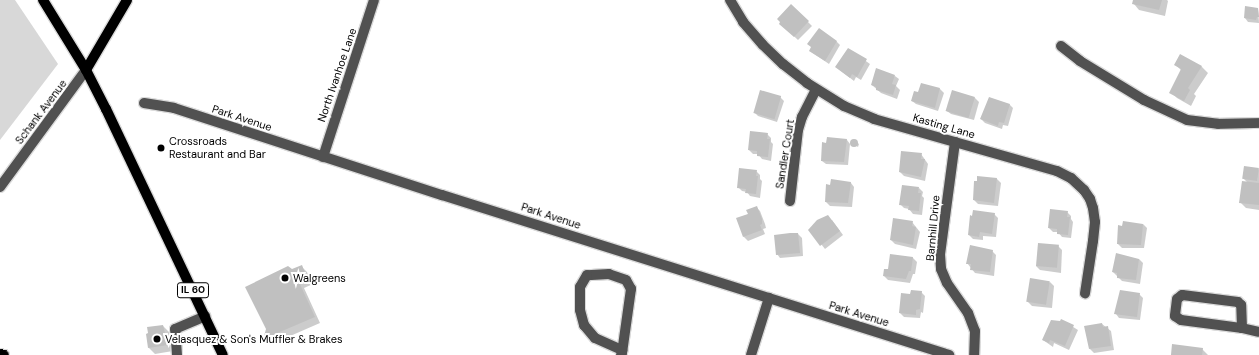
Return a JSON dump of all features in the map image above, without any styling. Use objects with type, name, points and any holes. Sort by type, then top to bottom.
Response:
[{"type":"main road","name":"IL 60","points":[[43,0],[86,70],[148,194],[223,355]]},
{"type":"main road","points":[[86,70],[127,0]]},
{"type":"street","name":"North Ivanhoe Lane","points":[[323,157],[374,0]]},
{"type":"street","name":"Kasting Lane","points":[[730,0],[743,22],[763,45],[783,64],[816,89],[844,106],[874,118],[1057,172],[1071,178],[1084,190],[1090,199],[1095,222],[1085,293]]},
{"type":"street","points":[[1061,46],[1080,61],[1144,100],[1187,120],[1218,124],[1259,123]]},
{"type":"street","name":"Schank Avenue","points":[[0,187],[86,70]]},
{"type":"street","name":"Sandler Court","points":[[790,201],[798,130],[802,117],[816,89]]},
{"type":"street","name":"Park Avenue","points":[[144,103],[174,108],[323,157],[949,355]]},
{"type":"street","name":"Barnhill Drive","points":[[955,142],[940,254],[941,269],[947,283],[968,314],[975,331],[974,355]]},
{"type":"street","points":[[609,274],[626,280],[631,289],[622,352],[595,338],[584,324],[580,310],[580,288],[587,275],[609,274]]},
{"type":"street","points":[[1242,328],[1241,306],[1238,302],[1182,295],[1178,300],[1176,316],[1181,320],[1242,328],[1259,332]]},
{"type":"street","points":[[751,355],[769,298]]},
{"type":"street","points":[[177,355],[175,329],[205,316]]},
{"type":"shaded area","points":[[0,0],[15,0],[58,64],[0,140]]},
{"type":"building","points":[[1133,0],[1162,0],[1159,10],[1132,4]]},
{"type":"building","points":[[791,4],[809,21],[794,37],[779,24],[780,22],[777,19]]},
{"type":"building","points":[[1245,6],[1258,8],[1259,17],[1257,17],[1256,20],[1244,18]]},
{"type":"building","points":[[819,28],[837,41],[825,61],[809,51],[811,47],[807,44]]},
{"type":"building","points":[[848,48],[867,59],[857,77],[852,74],[850,78],[835,67]]},
{"type":"building","points":[[1180,54],[1202,66],[1188,88],[1190,90],[1184,101],[1169,93],[1181,69],[1174,65]]},
{"type":"building","points":[[876,68],[895,75],[892,84],[896,85],[893,95],[876,90],[876,87],[871,85]]},
{"type":"building","points":[[921,83],[940,88],[935,108],[911,101],[914,91],[918,92]]},
{"type":"building","points":[[760,90],[781,96],[775,119],[753,113]]},
{"type":"building","points":[[952,90],[975,97],[969,118],[946,111]]},
{"type":"building","points":[[989,97],[1010,104],[1004,123],[999,122],[998,126],[980,119]]},
{"type":"building","points":[[750,131],[768,133],[767,139],[770,139],[768,157],[757,156],[757,151],[748,150]]},
{"type":"building","points":[[827,137],[847,139],[844,162],[821,161],[822,142],[826,143]]},
{"type":"building","points":[[854,139],[857,140],[857,146],[854,147],[851,146],[850,143],[851,140]]},
{"type":"building","points":[[901,151],[922,153],[921,159],[925,159],[921,177],[899,172]]},
{"type":"building","points":[[1244,166],[1259,168],[1257,181],[1242,179]]},
{"type":"building","points":[[739,168],[757,170],[756,176],[758,176],[756,194],[745,193],[746,189],[737,188]]},
{"type":"building","points":[[977,176],[997,178],[994,203],[973,200],[974,181],[977,181]]},
{"type":"building","points":[[831,179],[851,182],[848,203],[825,202],[826,184],[830,185]]},
{"type":"building","points":[[1242,181],[1259,183],[1259,205],[1239,203]]},
{"type":"building","points":[[902,185],[919,187],[918,193],[921,193],[919,211],[908,210],[909,206],[899,205]]},
{"type":"building","points":[[757,206],[762,219],[762,224],[760,225],[762,230],[743,237],[736,218],[748,214],[746,210]]},
{"type":"building","points":[[1050,209],[1068,211],[1067,217],[1070,217],[1068,235],[1057,234],[1057,229],[1048,228]]},
{"type":"building","points":[[973,210],[995,213],[992,234],[980,232],[979,237],[968,235],[970,215],[972,216]]},
{"type":"building","points":[[828,215],[840,231],[820,246],[808,230],[817,220]]},
{"type":"building","points":[[893,218],[913,221],[912,226],[916,227],[913,245],[890,240]]},
{"type":"building","points":[[1123,221],[1143,224],[1141,245],[1117,244],[1118,225],[1122,226]]},
{"type":"building","points":[[798,233],[800,253],[776,255],[774,235]]},
{"type":"building","points":[[1038,243],[1059,245],[1057,268],[1036,266]]},
{"type":"building","points":[[970,245],[993,250],[990,272],[970,270],[971,264],[966,264]]},
{"type":"building","points":[[1116,253],[1139,259],[1136,280],[1117,278],[1117,273],[1112,272]]},
{"type":"building","points":[[890,254],[913,257],[911,271],[909,271],[906,279],[883,276],[884,269],[888,269]]},
{"type":"building","name":"Walgreens","points":[[302,265],[307,278],[299,282],[315,317],[275,334],[274,339],[264,336],[266,329],[245,287],[288,266],[292,269]]},
{"type":"building","points":[[1030,278],[1050,281],[1046,305],[1026,302]]},
{"type":"building","points":[[911,290],[922,291],[920,309],[916,310],[916,315],[899,313],[901,293],[910,294]]},
{"type":"building","points":[[1120,290],[1140,293],[1137,317],[1114,314]]},
{"type":"building","points":[[1061,319],[1074,325],[1065,346],[1050,340],[1049,343],[1042,340],[1051,320],[1060,321]]},
{"type":"building","points":[[1102,323],[1103,327],[1108,326],[1111,346],[1089,349],[1084,326]]},
{"type":"building","name":"Velasquez & Son's Muffler & Brakes","points":[[163,325],[168,345],[148,348],[146,334],[148,333],[147,327]]},
{"type":"building","points":[[1172,344],[1203,348],[1202,355],[1171,355]]},
{"type":"place","name":"Crossroads Restaurant and Bar","points":[[161,148]]},
{"type":"place","name":"Walgreens","points":[[285,278]]},
{"type":"place","name":"Velasquez & Son's Muffler & Brakes","points":[[157,339]]}]
